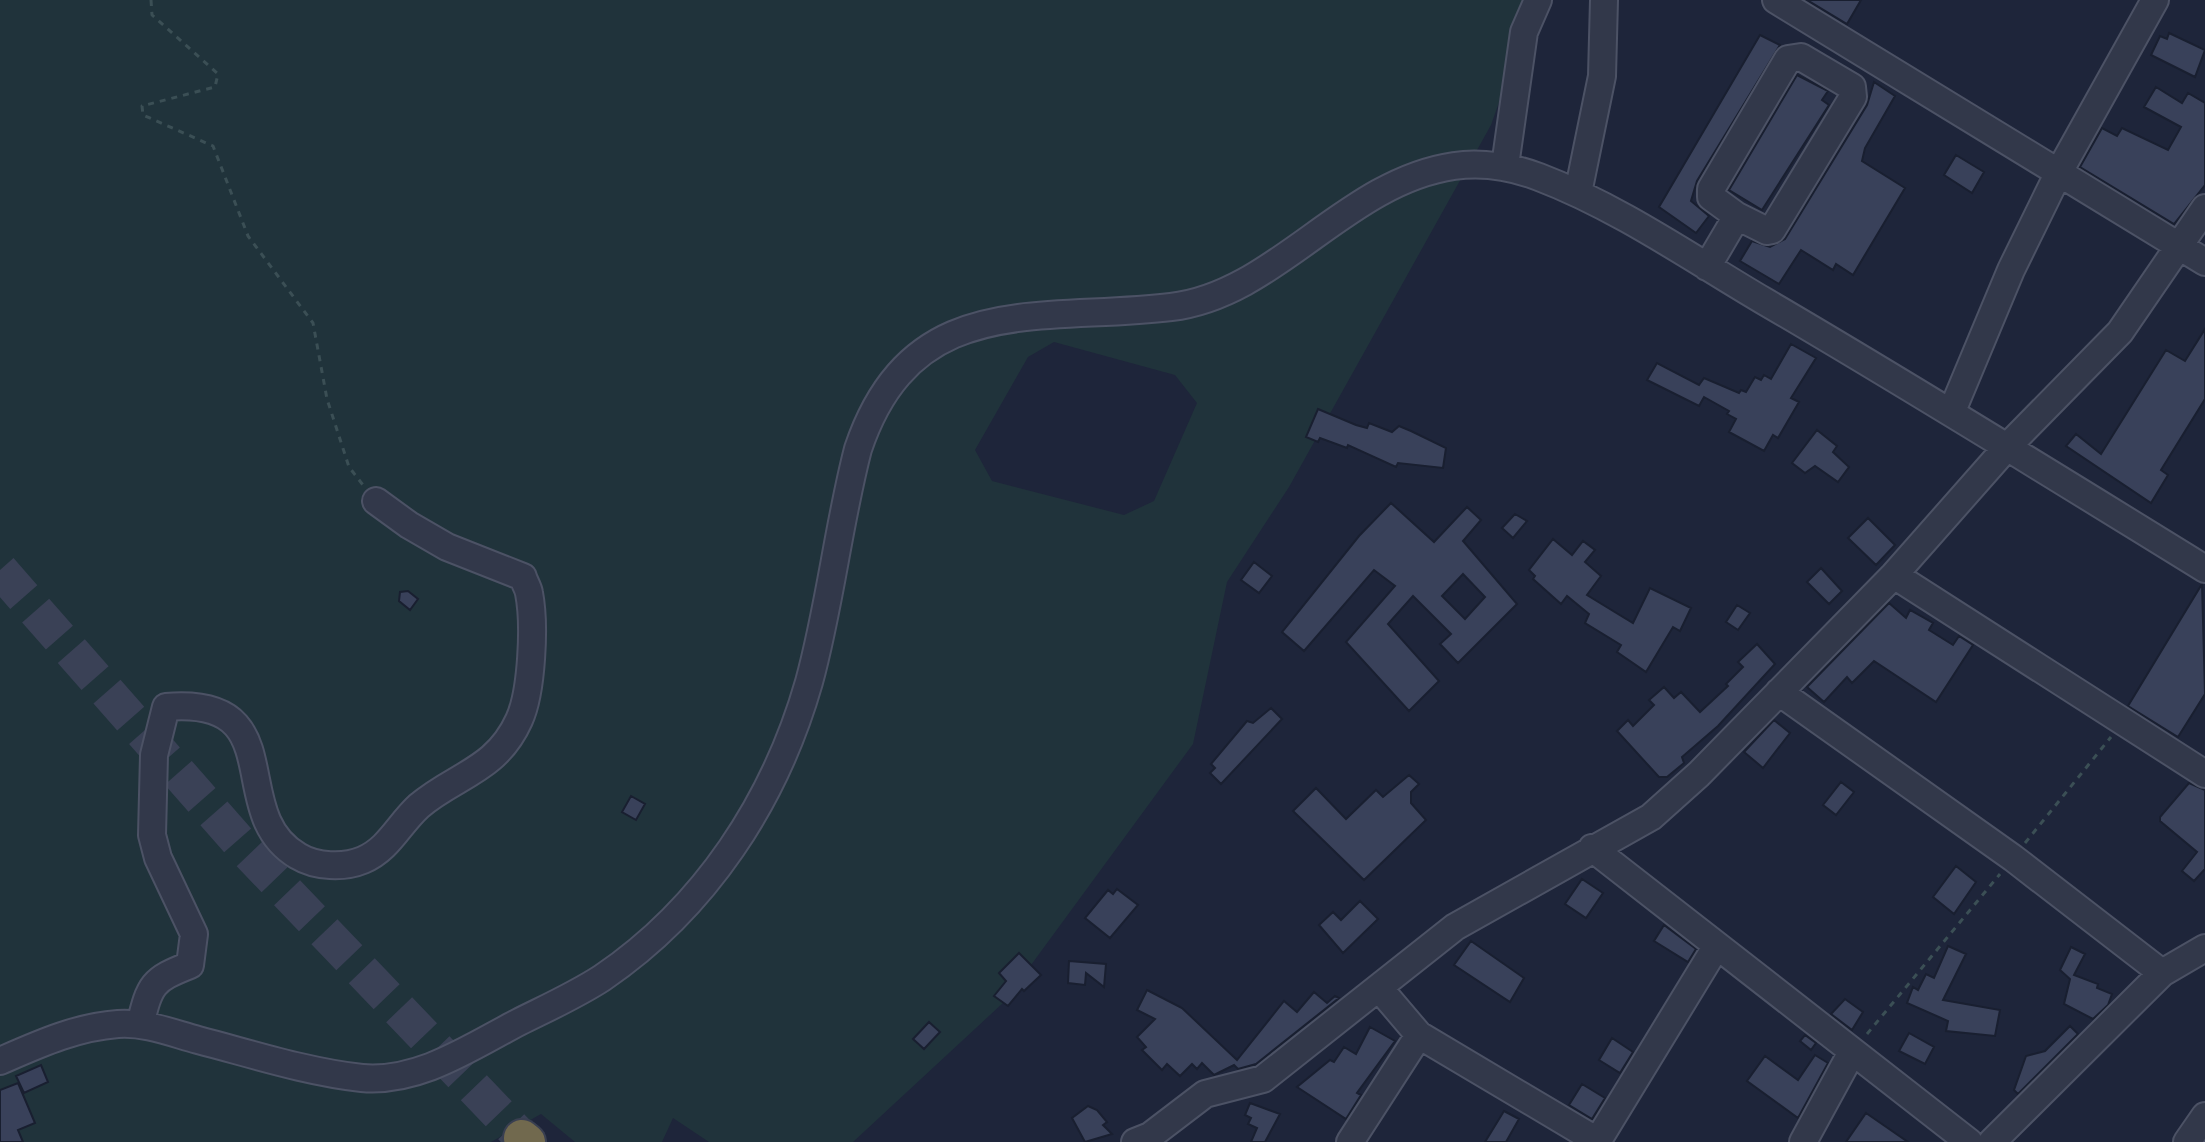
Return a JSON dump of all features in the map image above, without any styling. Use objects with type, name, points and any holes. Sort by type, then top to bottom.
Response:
[{"type":"street","points":[[1505,166],[1524,32],[1538,0]]},
{"type":"street","points":[[1578,193],[1602,76],[1604,0]]},
{"type":"street","points":[[1776,0],[2205,262]]},
{"type":"street","points":[[1952,411],[2011,270],[2059,172],[2155,0]]},
{"type":"street","points":[[1801,57],[1852,87],[1853,97],[1772,230],[1767,231],[1737,216],[1711,197],[1711,189],[1788,59],[1801,57]]},
{"type":"street","points":[[0,1061],[59,1035],[88,1028],[140,1025],[322,1072],[365,1078],[391,1077],[436,1065],[583,990],[635,953],[700,889],[746,828],[773,779],[795,728],[810,678],[851,477],[868,420],[899,374],[924,352],[978,323],[1184,306],[1233,288],[1376,192],[1412,175],[1456,165],[1505,166],[1578,193],[1952,411],[2205,569]]},
{"type":"street","points":[[1146,1140],[1205,1094],[1263,1079],[1455,927],[1651,817],[1894,575],[2007,447],[2120,332],[2205,208]]},
{"type":"street","points":[[1707,267],[1737,216]]},
{"type":"street","points":[[140,1025],[148,990],[163,974],[190,965],[194,934],[158,858],[152,835],[154,755],[166,707],[196,704],[231,716],[244,736],[273,833],[300,858],[334,866],[361,861],[383,849],[401,823],[422,803],[465,780],[508,743],[521,717],[528,684],[531,611],[523,577],[447,547],[376,501]]},
{"type":"street","points":[[1894,575],[2205,774]]},
{"type":"street","points":[[1779,692],[2013,858],[2162,973]]},
{"type":"street","points":[[1592,848],[1969,1142]]},
{"type":"street","points":[[1379,988],[1419,1035],[1598,1142],[1716,947]]},
{"type":"street","points":[[1992,1142],[2162,973],[2205,948]]},
{"type":"street","points":[[1350,1142],[1419,1035]]},
{"type":"street","points":[[1803,1142],[1852,1052]]},
{"type":"street","points":[[2187,1142],[2205,1116]]},
{"type":"path","points":[[151,0],[152,15],[218,74],[215,87],[142,106],[143,115],[213,146],[248,236],[313,323],[327,399],[349,467],[376,501]]},
{"type":"path","points":[[1852,1052],[2122,723]]},
{"type":"shaded area","points":[[0,0],[1535,0],[1491,125],[1289,487],[1227,582],[1193,744],[1004,1002],[853,1142],[709,1142],[673,1118],[662,1142],[575,1142],[541,1114],[491,1142],[0,1142]],"holes":[[[1054,342],[1175,375],[1197,403],[1154,501],[1124,515],[992,481],[975,450],[1028,357]]]},
{"type":"building","points":[[1807,0],[1861,0],[1847,24]]},
{"type":"building","points":[[2169,33],[2205,50],[2195,77],[2151,55],[2160,36],[2167,39]]},
{"type":"building","points":[[1760,35],[1780,45],[1697,181],[1691,201],[1709,216],[1696,233],[1659,207]]},
{"type":"building","points":[[1797,75],[1828,91],[1822,100],[1829,105],[1762,210],[1729,190]]},
{"type":"building","points":[[1874,82],[1895,96],[1865,148],[1862,161],[1905,188],[1853,275],[1836,264],[1833,270],[1801,250],[1779,284],[1740,261],[1752,241],[1770,247],[1785,239],[1867,105]]},
{"type":"building","points":[[2156,87],[2182,103],[2188,93],[2205,103],[2205,185],[2174,224],[2080,167],[2102,128],[2117,136],[2122,128],[2168,150],[2181,127],[2144,107]]},
{"type":"building","points":[[1956,155],[1984,172],[1972,193],[1944,175]]},
{"type":"building","points":[[2205,329],[2205,399],[2161,470],[2168,475],[2151,503],[2066,446],[2076,434],[2101,454],[2166,350],[2185,361]]},
{"type":"building","points":[[1791,344],[1816,358],[1791,398],[1799,402],[1778,438],[1773,435],[1764,451],[1729,432],[1736,419],[1727,414],[1729,411],[1704,397],[1699,406],[1647,380],[1657,363],[1699,385],[1704,378],[1739,393],[1741,390],[1746,392],[1755,377],[1761,380],[1764,375],[1771,379]]},
{"type":"building","points":[[1318,409],[1367,428],[1369,423],[1392,432],[1399,426],[1411,431],[1446,448],[1443,468],[1398,463],[1396,467],[1348,445],[1347,448],[1320,438],[1318,442],[1306,437]]},
{"type":"building","points":[[1817,430],[1837,446],[1833,452],[1849,467],[1838,482],[1815,466],[1805,473],[1792,463]]},
{"type":"building","points":[[1391,503],[1434,542],[1467,507],[1481,520],[1463,541],[1517,604],[1458,663],[1440,644],[1451,634],[1413,596],[1388,624],[1439,681],[1409,711],[1346,642],[1395,586],[1374,570],[1304,651],[1282,632],[1359,536]],"holes":[[[1463,574],[1485,597],[1465,619],[1442,596]]]},
{"type":"building","points":[[1515,514],[1527,521],[1513,538],[1502,528]]},
{"type":"building","points":[[1868,518],[1895,545],[1876,565],[1848,538]]},
{"type":"building","points":[[1553,539],[1572,555],[1583,541],[1595,550],[1585,562],[1601,576],[1587,595],[1633,623],[1650,588],[1691,608],[1680,631],[1673,627],[1646,672],[1617,652],[1621,645],[1585,623],[1589,614],[1567,596],[1561,604],[1533,579],[1535,576],[1529,570]]},
{"type":"building","points":[[1254,562],[1272,576],[1259,593],[1241,580]]},
{"type":"building","points":[[1821,568],[1842,591],[1829,604],[1807,582]]},
{"type":"building","points":[[2202,584],[2205,694],[2178,737],[2128,706]]},
{"type":"building","points":[[408,591],[418,599],[410,610],[399,601],[400,592]]},
{"type":"building","points":[[1889,603],[1906,618],[1910,610],[1933,623],[1929,630],[1953,645],[1959,636],[1973,645],[1936,702],[1874,661],[1852,683],[1847,677],[1824,702],[1807,687]]},
{"type":"building","points":[[1737,605],[1750,613],[1738,630],[1726,622]]},
{"type":"building","points":[[1757,644],[1775,664],[1718,726],[1682,757],[1684,763],[1667,777],[1659,777],[1617,731],[1628,720],[1633,726],[1654,705],[1649,700],[1664,687],[1674,698],[1681,692],[1700,712],[1728,686],[1726,684],[1743,667],[1738,662]]},
{"type":"building","points":[[1271,708],[1282,719],[1221,784],[1210,773],[1215,768],[1211,764],[1247,721],[1253,723]]},
{"type":"building","points":[[1774,720],[1790,733],[1763,768],[1744,752]]},
{"type":"building","points":[[1409,775],[1419,784],[1411,792],[1411,803],[1426,820],[1364,880],[1293,811],[1316,788],[1346,819],[1376,790],[1383,797]]},
{"type":"building","points":[[1841,782],[1854,792],[1836,815],[1823,805]]},
{"type":"building","points":[[2189,783],[2205,790],[2205,869],[2194,881],[2182,871],[2197,852],[2160,821],[2160,817]]},
{"type":"building","points":[[631,796],[645,804],[636,820],[622,812]]},
{"type":"building","points":[[1956,866],[1976,882],[1954,914],[1933,897]]},
{"type":"building","points":[[1582,879],[1603,893],[1586,918],[1565,904]]},
{"type":"building","points":[[1117,889],[1138,905],[1110,938],[1085,918],[1108,890],[1113,894]]},
{"type":"building","points":[[1360,901],[1378,919],[1343,953],[1319,925],[1333,912],[1341,920]]},
{"type":"building","points":[[1664,925],[1696,949],[1688,962],[1654,941]]},
{"type":"building","points":[[1471,941],[1524,978],[1510,1002],[1454,965]]},
{"type":"building","points":[[1948,946],[1966,954],[1943,1000],[2000,1010],[1995,1036],[1946,1031],[1948,1021],[1907,1003],[1913,987],[1918,990],[1926,974],[1934,978]]},
{"type":"building","points":[[2071,947],[2085,954],[2074,975],[2098,984],[2097,988],[2112,994],[2108,1005],[2093,1019],[2064,1004],[2070,979],[2060,970]]},
{"type":"building","points":[[1019,953],[1041,975],[1024,991],[1022,989],[1008,1006],[994,996],[1006,981],[999,973]]},
{"type":"building","points":[[1069,961],[1106,964],[1104,987],[1086,973],[1085,985],[1068,983]]},
{"type":"building","points":[[1147,990],[1182,1008],[1237,1060],[1284,1001],[1297,1012],[1314,992],[1327,1003],[1335,996],[1339,998],[1256,1064],[1238,1069],[1234,1065],[1214,1075],[1202,1063],[1197,1069],[1192,1064],[1180,1076],[1167,1064],[1162,1070],[1142,1050],[1146,1047],[1137,1037],[1155,1019],[1137,1010]]},
{"type":"building","points":[[1845,999],[1863,1012],[1852,1030],[1831,1014]]},
{"type":"building","points":[[929,1022],[940,1032],[924,1049],[913,1039]]},
{"type":"building","points":[[2070,1026],[2078,1034],[2018,1094],[2014,1090],[2026,1056],[2045,1051]]},
{"type":"building","points":[[1370,1027],[1395,1041],[1357,1093],[1361,1095],[1346,1119],[1297,1087],[1330,1060],[1334,1062],[1344,1047],[1356,1054]]},
{"type":"building","points":[[1909,1033],[1934,1047],[1925,1064],[1899,1051]]},
{"type":"building","points":[[1805,1035],[1816,1043],[1811,1050],[1800,1041]]},
{"type":"building","points":[[1612,1038],[1633,1052],[1620,1073],[1599,1060]]},
{"type":"building","points":[[1815,1055],[1828,1063],[1798,1118],[1747,1081],[1765,1056],[1798,1080]]},
{"type":"building","points":[[41,1065],[48,1082],[24,1093],[16,1076]]},
{"type":"building","points":[[18,1083],[35,1123],[18,1130],[23,1142],[0,1142],[0,1090]]},
{"type":"building","points":[[1582,1084],[1605,1098],[1592,1119],[1569,1105]]},
{"type":"building","points":[[1250,1103],[1280,1114],[1265,1142],[1251,1142],[1257,1128],[1248,1124],[1251,1118],[1245,1115]]},
{"type":"building","points":[[1088,1106],[1097,1110],[1107,1122],[1103,1125],[1112,1134],[1085,1142],[1072,1118]]},
{"type":"building","points":[[1504,1111],[1519,1119],[1506,1142],[1485,1142]]},
{"type":"building","points":[[1866,1113],[1908,1142],[1846,1142]]},
{"type":"tunnel","points":[[0,570],[247,851],[522,1138]]}]
